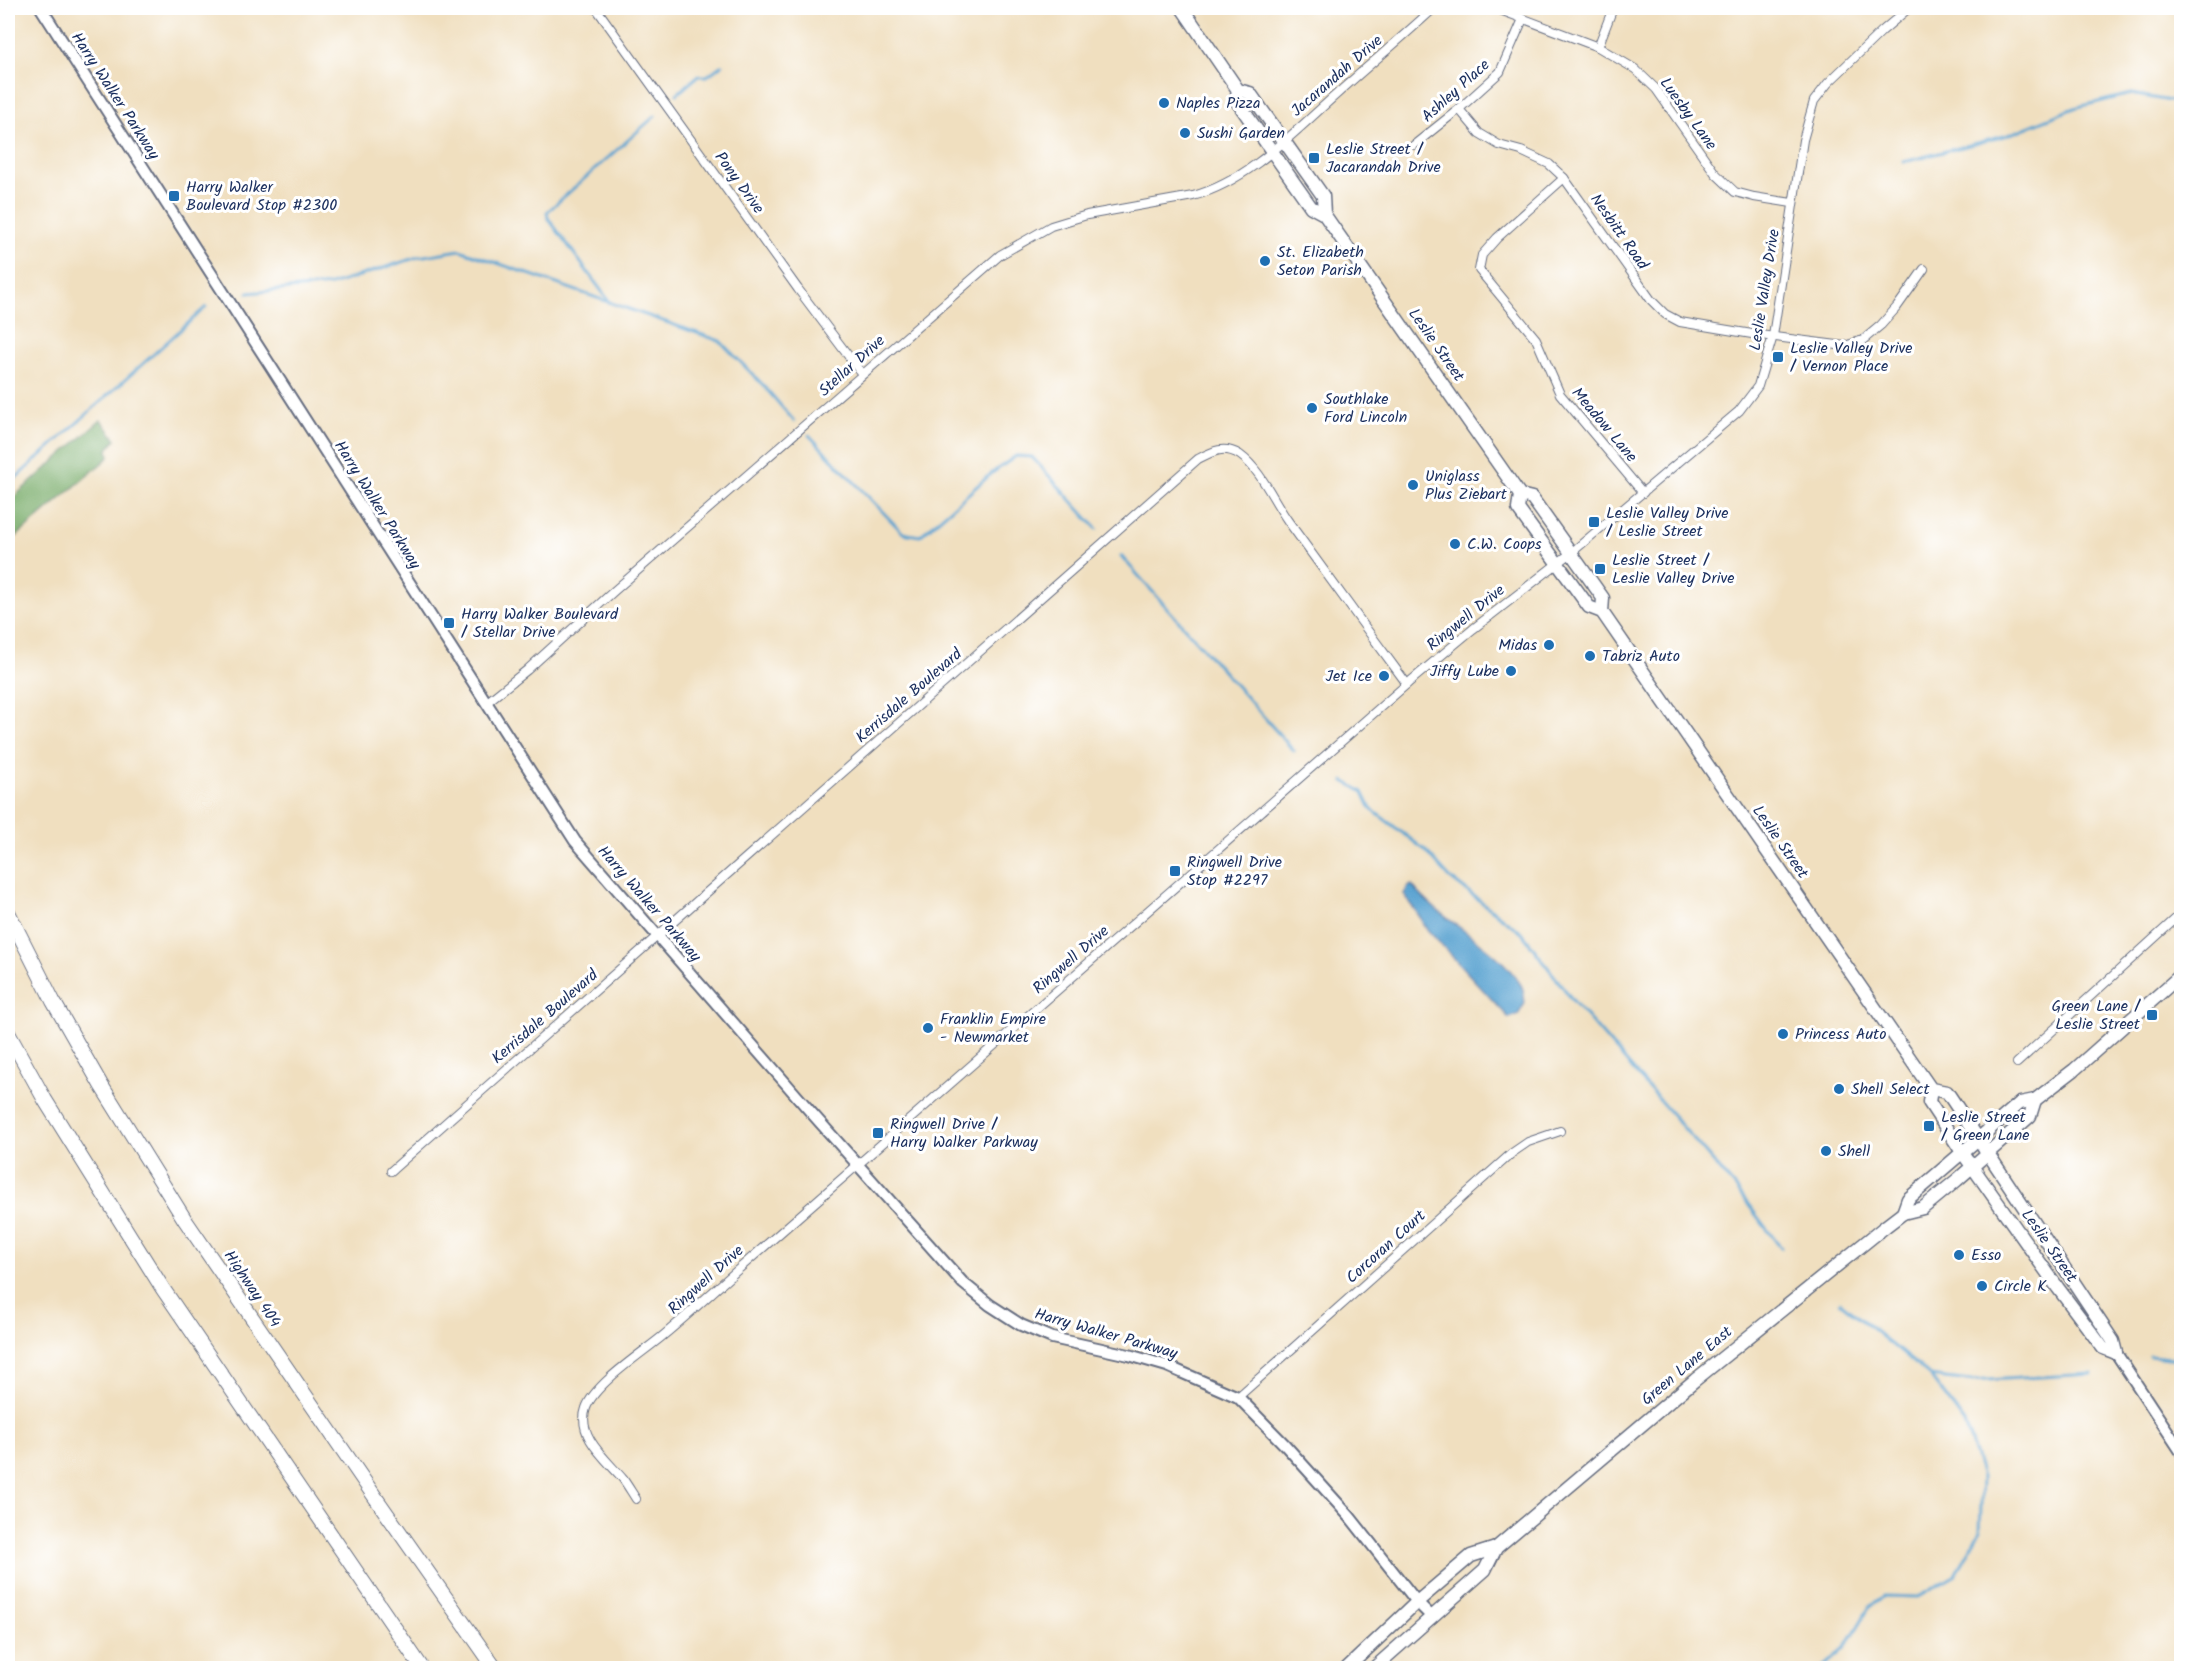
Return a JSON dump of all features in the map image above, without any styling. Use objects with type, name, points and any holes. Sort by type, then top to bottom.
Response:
[{"type":"highway","name":"Highway 404","points":[[8,912],[53,1001],[100,1085],[185,1220],[495,1668]]},
{"type":"highway","points":[[8,1033],[45,1100],[163,1290],[418,1665]]},
{"type":"highway","points":[[469,1631],[492,1648],[507,1668]]},
{"type":"main road","name":"Leslie Street","points":[[1182,8],[1238,90],[1250,93],[1323,196],[1324,214]]},
{"type":"main road","name":"Leslie Street","points":[[1238,90],[1236,100],[1311,207],[1324,214],[1520,495],[1532,498],[1571,553],[1602,598],[1602,612]]},
{"type":"main road","name":"Leslie Street","points":[[1520,495],[1518,509],[1589,607],[1602,612],[1931,1089],[1929,1102],[1962,1152],[2103,1348],[2116,1353]]},
{"type":"main road","name":"Green Lane East","points":[[1903,1213],[1908,1199],[1977,1138],[2020,1103],[2036,1100],[2074,1070],[2181,974]]},
{"type":"main road","name":"Leslie Street","points":[[1931,1089],[1947,1092],[2113,1341],[2116,1353]]},
{"type":"main road","name":"Green Lane East","points":[[1347,1668],[1417,1602],[1471,1556],[1496,1548],[1695,1380],[1903,1213],[1923,1208],[2030,1116],[2036,1100]]},
{"type":"main road","name":"Green Lane East","points":[[1374,1668],[1485,1570],[1496,1548]]},
{"type":"street","name":"Harry Walker Parkway","points":[[41,8],[575,842],[963,1283],[990,1305],[1021,1325],[1052,1338],[1126,1354],[1167,1366],[1238,1397],[1350,1516],[1417,1602],[1432,1617]]},
{"type":"street","name":"Pony Drive","points":[[596,8],[798,290],[862,374]]},
{"type":"street","name":"Jacarandah Drive","points":[[1284,140],[1387,52],[1434,8]]},
{"type":"street","name":"Luesby Lane","points":[[1495,8],[1598,47],[1635,69],[1656,89],[1715,173],[1735,192],[1754,198],[1792,203]]},
{"type":"street","points":[[1598,47],[1613,8]]},
{"type":"street","name":"Leslie Valley Drive","points":[[1557,563],[1740,411],[1758,386],[1773,336],[1792,203],[1803,140],[1814,101],[1828,83],[1909,8]]},
{"type":"street","name":"Ashley Place","points":[[1414,145],[1500,72],[1523,19]]},
{"type":"street","name":"Nesbitt Road","points":[[1459,109],[1479,133],[1499,145],[1521,151],[1549,164],[1564,178],[1651,300],[1665,314],[1680,321],[1704,327],[1845,346],[1863,340],[1897,307],[1924,269]]},
{"type":"street","name":"Stellar Drive","points":[[486,703],[527,670],[1000,255],[1051,226],[1092,213],[1208,192],[1250,170],[1284,140]]},
{"type":"street","name":"Meadow Lane","points":[[1564,178],[1497,238],[1482,255],[1479,270],[1536,339],[1560,394],[1643,493]]},
{"type":"street","name":"Kerrisdale Boulevard","points":[[391,1171],[1198,459],[1219,448],[1239,455],[1251,466],[1407,684]]},
{"type":"street","name":"Ringwell Drive","points":[[636,1499],[624,1480],[604,1459],[588,1437],[585,1410],[591,1398],[602,1386],[667,1333],[856,1164],[1407,684],[1557,563]]},
{"type":"street","points":[[2017,1063],[2181,913]]},
{"type":"street","name":"Corcoran Court","points":[[1238,1397],[1512,1153],[1528,1142],[1560,1131]]},
{"type":"street","name":"Leslie Street","points":[[2116,1353],[2181,1453]]},
{"type":"green space","points":[[101,420],[116,439],[108,449],[109,457],[8,542],[8,502]]},
{"type":"water","points":[[1412,885],[1438,911],[1484,946],[1511,971],[1521,985],[1524,994],[1525,1003],[1518,1015],[1509,1018],[1423,925],[1404,894]]},
{"type":"waterway","points":[[677,94],[698,76],[707,76],[722,65]]},
{"type":"waterway","points":[[1904,162],[2008,135],[2074,108],[2131,94],[2176,102],[2182,101]]},
{"type":"waterway","points":[[609,301],[548,218],[547,212],[655,116]]},
{"type":"waterway","points":[[248,293],[331,285],[418,257],[460,250],[720,341],[794,421]]},
{"type":"waterway","points":[[8,485],[206,307]]},
{"type":"waterway","points":[[809,435],[903,533],[920,536],[992,473],[1016,456],[1032,457],[1097,529]]},
{"type":"waterway","points":[[1121,556],[1294,751]]},
{"type":"waterway","points":[[1344,781],[1363,792],[1371,809],[1425,850],[1450,878],[1522,933],[1574,1002],[1735,1187],[1781,1248]]},
{"type":"waterway","points":[[1822,1668],[1845,1648],[1869,1608],[1884,1596],[1918,1597],[1956,1575],[1980,1531],[1982,1477],[1965,1423],[1930,1376],[1840,1302]]},
{"type":"waterway","points":[[2150,1356],[2182,1359]]},
{"type":"waterway","points":[[1930,1376],[1970,1381],[2092,1374]]},
{"type":"place","name":"Naples Pizza","points":[[1164,103]]},
{"type":"place","name":"Sushi Garden","points":[[1185,133]]},
{"type":"place","name":"Leslie Street / Jacarandah Drive","points":[[1314,158]]},
{"type":"place","name":"Harry Walker Boulevard Stop #2300","points":[[174,196]]},
{"type":"place","name":"St. Elizabeth Seton Parish","points":[[1265,261]]},
{"type":"place","name":"Leslie Valley Drive / Vernon Place","points":[[1778,357]]},
{"type":"place","name":"Southlake Ford Lincoln","points":[[1312,408]]},
{"type":"place","name":"Uniglass Plus Ziebart","points":[[1413,485]]},
{"type":"place","name":"Leslie Valley Drive / Leslie Street","points":[[1594,522]]},
{"type":"place","name":"C.W. Coops","points":[[1455,544]]},
{"type":"place","name":"Leslie Street / Leslie Valley Drive","points":[[1600,569]]},
{"type":"place","name":"Harry Walker Boulevard / Stellar Drive","points":[[449,623]]},
{"type":"place","name":"Midas","points":[[1549,645]]},
{"type":"place","name":"Tabriz Auto","points":[[1590,656]]},
{"type":"place","name":"Jiffy Lube","points":[[1511,671]]},
{"type":"place","name":"Jet Ice","points":[[1384,676]]},
{"type":"place","name":"Ringwell Drive Stop #2297","points":[[1175,871]]},
{"type":"place","name":"Green Lane / Leslie Street","points":[[2152,1015]]},
{"type":"place","name":"Franklin Empire - Newmarket","points":[[928,1028]]},
{"type":"place","name":"Princess Auto","points":[[1783,1034]]},
{"type":"place","name":"Shell Select","points":[[1839,1089]]},
{"type":"place","name":"Leslie Street / Green Lane","points":[[1929,1126]]},
{"type":"place","name":"Ringwell Drive / Harry Walker Parkway","points":[[878,1133]]},
{"type":"place","name":"Shell","points":[[1826,1151]]},
{"type":"place","name":"Esso","points":[[1959,1255]]},
{"type":"place","name":"Circle K","points":[[1982,1286]]}]
